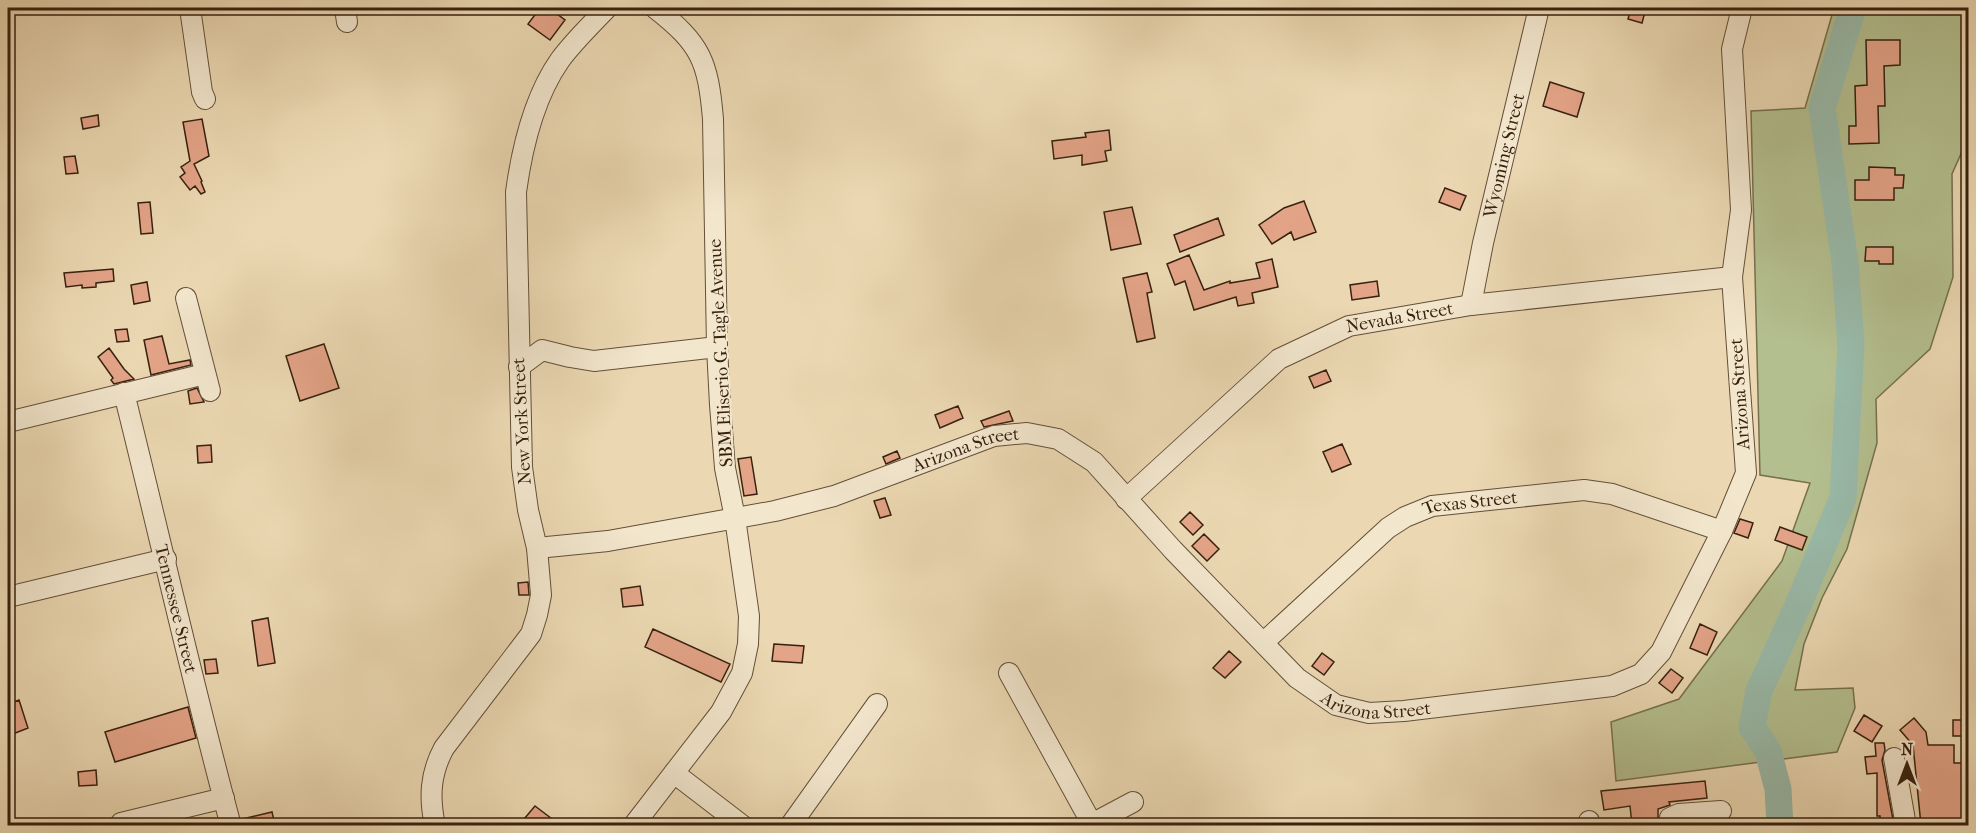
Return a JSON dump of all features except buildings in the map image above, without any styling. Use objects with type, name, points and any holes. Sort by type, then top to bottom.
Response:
[{"type":"street","points":[[190,8],[202,92],[205,99]]},
{"type":"street","name":"New York Street","points":[[435,825],[430,803],[431,781],[436,762],[444,748],[531,634],[541,595],[537,548],[528,510],[522,467],[516,192],[521,158],[530,124],[543,92],[560,61],[607,8]]},
{"type":"street","name":"SBM Eliserio G. Tagle Avenue","points":[[633,825],[721,712],[742,673],[748,644],[749,616],[735,518],[725,468],[717,347],[713,119],[710,82],[700,55],[686,35],[655,8]]},
{"type":"street","name":"Wyoming Street","points":[[1471,305],[1483,243],[1539,8]]},
{"type":"street","name":"Arizona Street","points":[[537,548],[608,541],[775,511],[834,496],[994,436],[1028,434],[1058,439],[1094,462],[1173,550],[1297,678],[1336,705],[1369,713],[1404,711],[1612,686],[1641,674],[1661,652],[1722,531],[1746,473],[1732,277],[1740,210],[1732,49],[1742,8]]},
{"type":"street","name":"Nevada Street","points":[[1126,499],[1279,359],[1349,326],[1471,305],[1732,277]]},
{"type":"street","points":[[8,422],[124,393],[207,382],[186,298]]},
{"type":"street","points":[[519,367],[542,350],[594,361],[717,347]]},
{"type":"street","name":"Tennessee Street","points":[[124,393],[166,559],[203,721],[231,825]]},
{"type":"street","name":"Texas Street","points":[[1264,642],[1388,528],[1405,517],[1432,506],[1584,490],[1612,494],[1722,531]]},
{"type":"street","points":[[8,597],[166,559]]},
{"type":"street","points":[[1009,673],[1090,825],[1133,802]]},
{"type":"street","points":[[790,825],[877,704]]},
{"type":"street","points":[[1894,758],[1906,825]]},
{"type":"street","points":[[674,773],[743,825]]},
{"type":"street","points":[[121,823],[224,798]]},
{"type":"street","points":[[1670,825],[1670,818],[1679,814],[1721,811]]},
{"type":"green space","points":[[1834,8],[1968,8],[1968,138],[1952,174],[1953,277],[1930,349],[1876,399],[1877,443],[1847,549],[1822,598],[1804,644],[1795,690],[1853,688],[1855,708],[1837,752],[1616,781],[1611,722],[1679,699],[1782,561],[1810,483],[1760,475],[1751,111],[1805,108]]},
{"type":"waterway","points":[[1780,826],[1778,789],[1768,751],[1752,727],[1759,691],[1843,498],[1851,345],[1845,262],[1822,108],[1853,8]]}]
